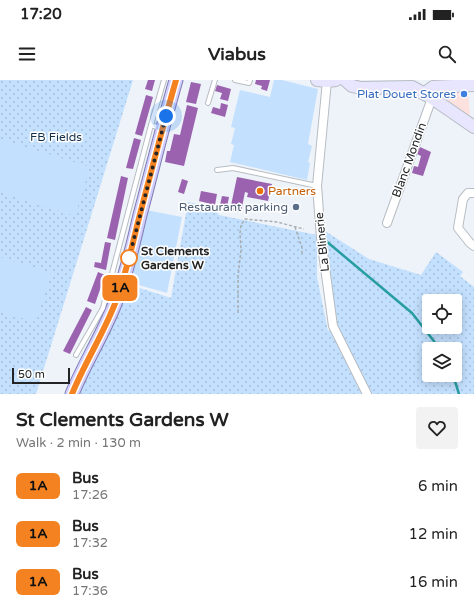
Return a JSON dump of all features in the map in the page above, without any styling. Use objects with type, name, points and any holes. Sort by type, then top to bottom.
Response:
[{"type":"main road","points":[[72,394],[117,300],[129,258],[130,230],[157,127],[176,80]]},
{"type":"main road","points":[[345,80],[352,86],[361,88],[412,87],[428,95],[474,127]]},
{"type":"main road","points":[[428,95],[433,87],[472,83]]},
{"type":"street","name":"La Blinerie","points":[[327,80],[317,186],[320,238],[333,326],[367,394]]},
{"type":"street","name":"Blanc Mondin","points":[[387,223],[428,95]]},
{"type":"street","points":[[474,193],[468,193],[463,199],[458,228],[474,246]]},
{"type":"lane","points":[[157,127],[164,80]]},
{"type":"lane","points":[[208,104],[215,80]]},
{"type":"lane","points":[[235,80],[249,83],[250,80]]},
{"type":"lane","points":[[217,170],[233,168],[317,186]]},
{"type":"lane","points":[[76,356],[104,308],[130,230]]},
{"type":"path","points":[[238,314],[238,276],[241,250],[240,233],[241,225],[245,219],[277,222],[304,229]]},
{"type":"path","points":[[294,226],[302,248],[302,254]]},
{"type":"shaded area","points":[[468,90],[470,115],[465,115],[446,102],[445,91]]},
{"type":"green space","name":"FB Fields","points":[[0,80],[133,80],[36,394],[0,394]]},
{"type":"green space","points":[[274,80],[282,80],[318,89],[308,144],[312,146],[308,162],[310,163],[307,180],[230,162],[234,145],[231,144],[235,128],[231,127],[240,90],[270,97]]},
{"type":"green space","points":[[0,139],[90,167],[75,216],[0,192]]},
{"type":"green space","points":[[188,202],[214,207],[219,215],[317,235],[317,277],[328,331],[337,327],[325,231],[369,259],[421,275],[436,252],[463,272],[460,276],[474,287],[474,394],[76,394],[127,284],[171,298]]},
{"type":"green space","points":[[146,210],[182,217],[167,293],[128,282]]},
{"type":"green space","points":[[0,257],[51,273],[36,322],[0,312]]},
{"type":"building","points":[[148,80],[155,80],[152,91],[145,89]]},
{"type":"building","points":[[256,80],[270,80],[267,91],[261,89],[262,86],[255,84]]},
{"type":"building","points":[[191,82],[201,84],[196,104],[186,102]]},
{"type":"building","points":[[217,85],[231,89],[228,101],[220,99],[222,93],[215,91]]},
{"type":"building","points":[[146,95],[153,97],[142,136],[135,134]]},
{"type":"building","points":[[221,103],[228,105],[225,117],[211,113],[213,107],[220,109]]},
{"type":"building","points":[[187,105],[198,108],[184,166],[165,162],[167,151],[170,151],[174,134],[180,135]]},
{"type":"building","points":[[134,138],[141,140],[133,169],[126,168]]},
{"type":"building","points":[[420,147],[431,152],[423,176],[412,173],[414,166],[418,167],[421,156],[417,154]]},
{"type":"building","points":[[121,176],[128,178],[115,240],[107,238]]},
{"type":"building","points":[[237,177],[272,184],[268,201],[247,197],[248,193],[245,192],[241,212],[230,210]]},
{"type":"building","points":[[182,179],[188,181],[184,194],[178,192]]},
{"type":"building","points":[[201,191],[217,194],[215,205],[199,201]]},
{"type":"building","points":[[222,196],[229,197],[227,207],[220,205]]},
{"type":"building","points":[[105,242],[111,243],[106,270],[94,267],[95,262],[101,263]]},
{"type":"building","points":[[98,272],[105,275],[95,304],[87,301]]},
{"type":"building","points":[[86,307],[92,310],[70,354],[63,351]]},
{"type":"waterway","points":[[326,241],[412,313],[435,342]]},
{"type":"waterway","points":[[455,382],[459,394]]},
{"type":"bus line","name":"1A","points":[[72,394],[78,378],[117,300],[176,80]]},
{"type":"place","name":"Plat Douet Stores","points":[[464,94]]},
{"type":"place","name":"Partners","points":[[260,191]]},
{"type":"place","name":"Restaurant parking","points":[[296,207]]},
{"type":"place","name":"St Clements Gardens W","points":[[129,258]]},
{"type":"route","points":[[129,258],[166,116]]}]
